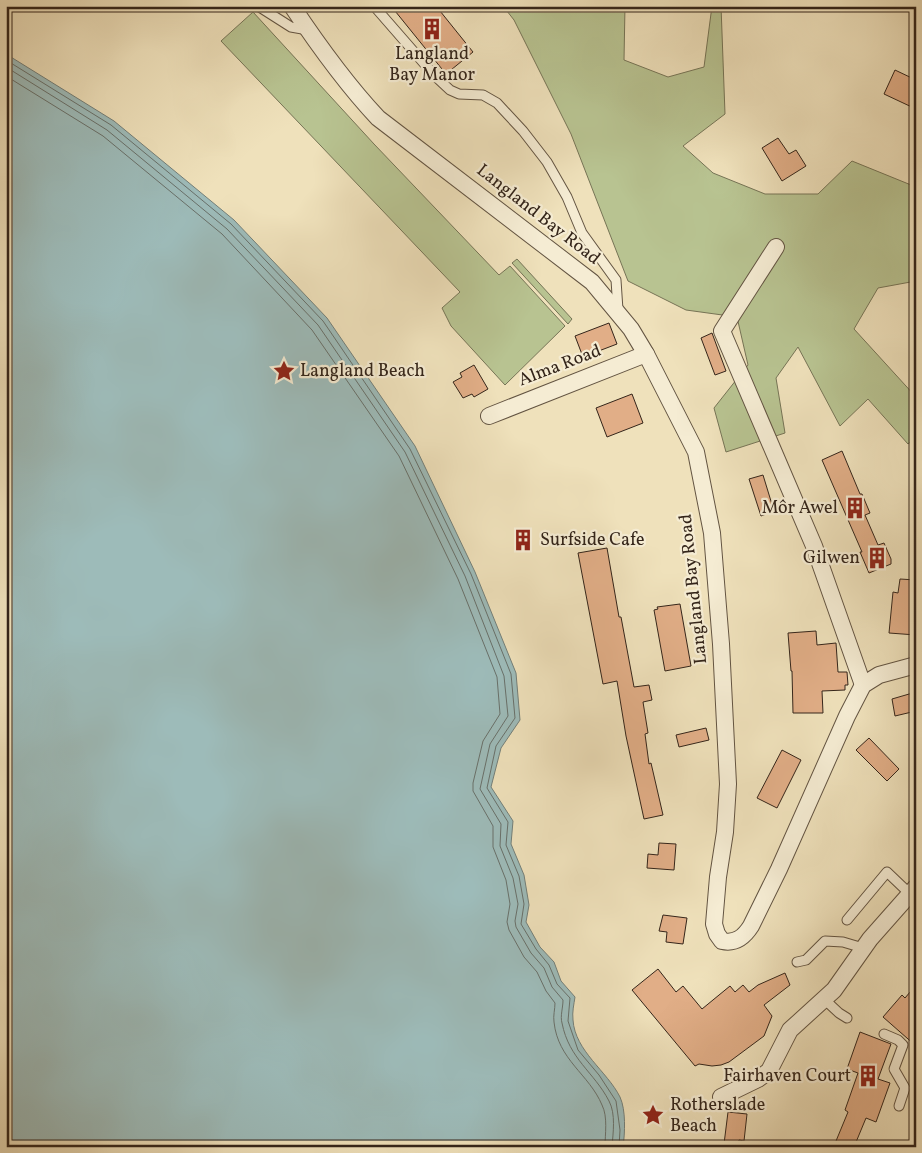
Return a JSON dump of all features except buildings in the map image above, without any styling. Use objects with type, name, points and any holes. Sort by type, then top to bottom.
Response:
[{"type":"street","name":"Langland Bay Road","points":[[292,6],[308,30],[378,118],[592,282],[631,329],[646,354],[696,452],[712,533],[721,644],[728,784],[725,832],[718,877],[714,924],[717,934],[722,941],[737,940],[745,935],[751,926],[779,870],[847,716],[863,685]]},
{"type":"street","points":[[776,247],[722,331],[814,546],[863,685],[879,675],[916,665]]},
{"type":"street","name":"Alma Road","points":[[489,416],[646,354]]},
{"type":"street","points":[[721,1097],[758,1079],[769,1071],[790,1030],[834,990],[863,948],[913,890]]},
{"type":"lane","points":[[258,6],[291,27],[308,30]]},
{"type":"lane","points":[[374,6],[435,76],[450,90],[459,94],[484,94],[497,103],[523,131],[547,162],[566,196],[582,233],[616,280],[618,313]]},
{"type":"lane","points":[[847,920],[887,872],[913,890]]},
{"type":"lane","points":[[797,962],[806,960],[825,941],[843,942],[863,948]]},
{"type":"lane","points":[[824,998],[847,1018]]},
{"type":"lane","points":[[884,1034],[898,1040],[903,1045],[894,1069],[905,1088],[899,1106]]},
{"type":"green space","points":[[503,6],[625,6],[624,60],[668,77],[704,67],[712,6],[721,6],[725,114],[683,146],[713,173],[765,194],[818,194],[852,161],[916,187],[916,281],[878,288],[854,329],[916,397],[916,437],[908,444],[868,399],[840,426],[798,347],[776,378],[785,433],[726,452],[714,408],[748,365],[737,317],[686,310],[628,281],[571,134],[514,20]]},
{"type":"green space","points":[[253,12],[374,144],[499,275],[510,266],[565,326],[505,385],[451,326],[442,308],[460,292],[221,41]]},
{"type":"green space","points":[[517,259],[572,319],[568,324],[512,263]]},
{"type":"water","points":[[6,54],[114,121],[234,220],[327,318],[415,446],[475,572],[516,673],[520,720],[501,748],[491,787],[513,821],[511,844],[524,875],[529,905],[526,922],[540,947],[554,962],[561,981],[575,997],[573,1020],[579,1041],[614,1087],[622,1102],[625,1128],[623,1147],[6,1147]]},
{"type":"place","name":"Langland Bay Manor","points":[[432,29]]},
{"type":"place","name":"Langland Beach","points":[[284,371]]},
{"type":"place","name":"Môr Awel","points":[[855,508]]},
{"type":"place","name":"Surfside Cafe","points":[[523,540]]},
{"type":"place","name":"Gilwen","points":[[877,558]]},
{"type":"place","name":"Fairhaven Court","points":[[868,1076]]},
{"type":"place","name":"Rotherslade Beach","points":[[653,1115]]}]
